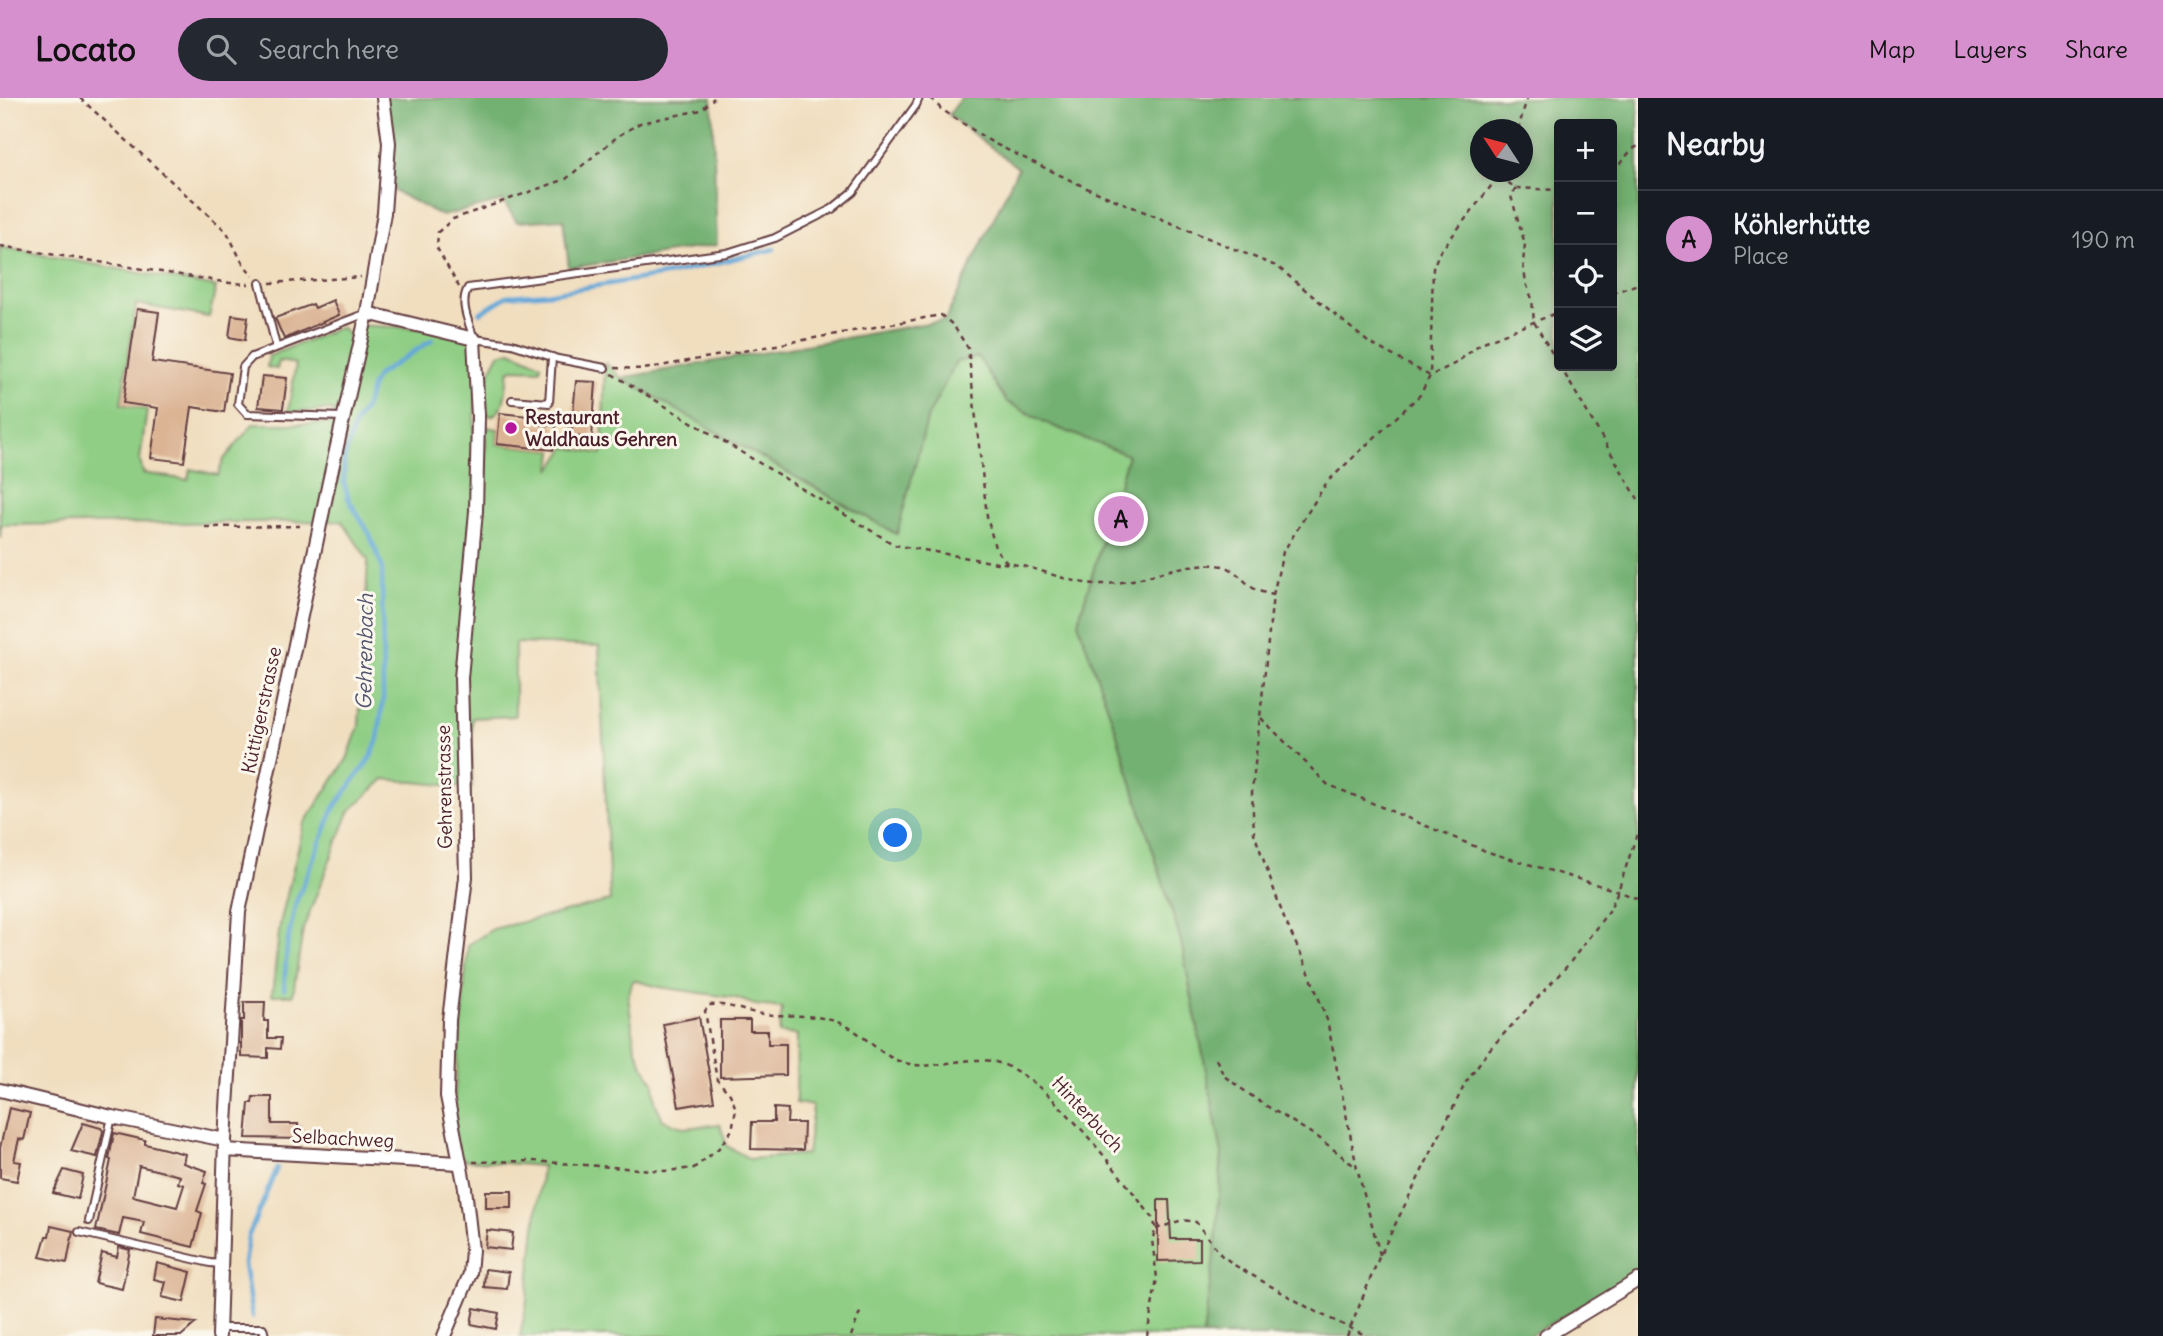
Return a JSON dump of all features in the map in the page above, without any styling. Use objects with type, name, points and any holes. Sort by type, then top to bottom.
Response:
[{"type":"street","name":"Küttigerstrasse","points":[[219,1332],[225,1145],[239,912],[319,526],[367,313],[384,213],[389,144],[383,98]]},
{"type":"street","points":[[367,313],[474,339]]},
{"type":"street","name":"Gehrenstrasse","points":[[444,1336],[470,1274],[472,1250],[465,1188],[447,1096],[449,1020],[466,877],[461,678],[476,511],[478,417],[474,339]]},
{"type":"street","name":"Selbachweg","points":[[0,1092],[225,1145],[460,1163]]},
{"type":"street","points":[[1546,1336],[1638,1280]]},
{"type":"lane","points":[[605,368],[552,357],[512,344],[474,339],[463,303],[468,288],[727,253],[775,238],[832,209],[853,192],[919,98]]},
{"type":"lane","points":[[260,283],[275,346]]},
{"type":"lane","points":[[343,417],[247,414],[239,404],[243,367],[252,357],[275,346],[367,313]]},
{"type":"lane","points":[[512,400],[549,403],[552,357]]},
{"type":"lane","points":[[89,1221],[111,1117]]},
{"type":"lane","points":[[79,1232],[221,1264]]},
{"type":"lane","points":[[219,1332],[255,1327],[263,1328],[265,1336]]},
{"type":"path","points":[[80,98],[227,232],[242,262],[260,283]]},
{"type":"path","points":[[464,296],[437,248],[438,232],[453,219],[566,179],[618,136],[640,123],[701,110],[714,98]]},
{"type":"path","points":[[931,98],[941,109],[993,144],[1088,189],[1278,267],[1368,342],[1430,376]]},
{"type":"path","points":[[1521,119],[1527,98]]},
{"type":"path","points":[[1617,167],[1638,146]]},
{"type":"path","points":[[1380,1255],[1357,1168],[1327,1020],[1284,918],[1254,833],[1252,792],[1273,594],[1283,552],[1327,482],[1420,395],[1430,376],[1433,268],[1438,253],[1496,182]]},
{"type":"path","points":[[1507,182],[1516,188],[1554,190]]},
{"type":"path","points":[[1516,188],[1511,195],[1525,244],[1523,263],[1526,284],[1532,299],[1534,322],[1554,355]]},
{"type":"path","points":[[0,246],[230,283],[373,276]]},
{"type":"path","points":[[1617,291],[1638,284]]},
{"type":"path","points":[[1430,376],[1456,363],[1481,343],[1554,314]]},
{"type":"path","points":[[605,368],[643,369],[941,315],[953,325],[968,348],[987,516],[995,548],[1007,563]]},
{"type":"path","points":[[605,368],[618,379],[895,545],[1007,563],[1065,579],[1101,584],[1156,576],[1193,564],[1226,566],[1256,590],[1273,594]]},
{"type":"path","points":[[1563,371],[1638,499]]},
{"type":"path","points":[[205,527],[319,526]]},
{"type":"path","points":[[1261,718],[1327,784],[1488,852],[1638,899]]},
{"type":"path","points":[[1347,1336],[1380,1255],[1466,1082],[1488,1051],[1568,965],[1609,911],[1638,831]]},
{"type":"path","name":"Hinterbuch","points":[[460,1163],[533,1161],[665,1171],[694,1168],[725,1140],[732,1130],[736,1109],[730,1094],[717,1080],[705,1011],[709,1005],[721,1004],[754,1013],[821,1017],[843,1024],[893,1059],[915,1066],[939,1066],[974,1059],[994,1061],[1021,1073],[1059,1105],[1153,1218],[1156,1229]]},
{"type":"path","points":[[1216,1059],[1224,1076],[1319,1138],[1357,1168]]},
{"type":"path","points":[[1147,1336],[1157,1278],[1152,1240],[1156,1229],[1182,1220],[1196,1222],[1221,1255],[1236,1266],[1316,1312],[1367,1336]]},
{"type":"path","points":[[851,1336],[861,1310]]},
{"type":"green space","points":[[381,98],[712,98],[717,245],[569,268],[563,219],[517,222],[503,201],[442,216],[394,191]]},
{"type":"green space","points":[[961,98],[1638,98],[1638,1274],[1529,1336],[1203,1336],[1216,1243],[1222,1153],[1181,941],[1115,728],[1078,622],[1128,455],[1053,426],[1007,402],[978,357],[956,362],[928,416],[897,534],[621,378],[945,320],[1018,168],[949,115]]},
{"type":"green space","points":[[0,247],[216,287],[209,317],[136,304],[121,404],[147,410],[140,460],[143,473],[188,480],[190,469],[218,475],[224,459],[253,424],[331,424],[334,410],[288,412],[296,364],[279,361],[277,369],[267,367],[269,356],[341,327],[351,337],[354,325],[480,331],[472,466],[485,467],[486,427],[498,429],[497,444],[553,450],[551,470],[566,447],[602,454],[605,363],[621,378],[896,534],[928,416],[956,362],[978,357],[1007,402],[1053,426],[1128,455],[1078,622],[1115,728],[1181,941],[1222,1154],[1216,1243],[1203,1336],[520,1336],[526,1308],[542,1166],[455,1159],[455,1091],[468,945],[493,929],[610,901],[599,646],[515,643],[515,716],[472,718],[472,788],[384,779],[349,812],[303,929],[293,995],[272,995],[280,924],[304,824],[347,759],[359,726],[368,560],[342,521],[1,525],[0,539]],"holes":[[[633,980],[659,987],[736,998],[755,1005],[782,1008],[779,1033],[797,1035],[796,1103],[813,1106],[807,1154],[750,1159],[727,1146],[720,1124],[685,1128],[663,1120],[655,1102],[654,1082],[644,1068],[635,1047],[628,996]]]},
{"type":"green space","points":[[511,351],[541,364],[540,370],[509,371],[503,403],[491,416],[487,414],[485,406],[486,383],[499,354]]},
{"type":"building","points":[[333,300],[339,315],[284,339],[275,318],[313,304],[315,308]]},
{"type":"building","points":[[137,309],[159,312],[152,362],[230,373],[224,412],[192,407],[184,462],[151,458],[158,408],[123,403]]},
{"type":"building","points":[[232,315],[248,317],[245,340],[229,337]]},
{"type":"building","points":[[262,376],[287,378],[283,409],[258,407]]},
{"type":"building","points":[[576,381],[596,382],[592,438],[571,436]]},
{"type":"building","points":[[500,413],[536,417],[535,424],[556,426],[553,450],[497,444]]},
{"type":"building","points":[[1115,502],[1135,508],[1126,537],[1106,531]]},
{"type":"building","points":[[244,1002],[265,1002],[264,1021],[268,1021],[268,1038],[281,1038],[280,1049],[268,1048],[268,1058],[241,1057]]},
{"type":"building","points":[[699,1017],[714,1101],[679,1107],[663,1024]]},
{"type":"building","points":[[720,1020],[750,1020],[750,1031],[768,1031],[768,1044],[786,1044],[786,1075],[720,1077]]},
{"type":"building","points":[[253,1097],[272,1097],[272,1124],[298,1124],[298,1127],[303,1127],[303,1139],[246,1138],[249,1103],[252,1103]]},
{"type":"building","points":[[9,1108],[30,1113],[24,1140],[19,1139],[14,1161],[21,1162],[17,1181],[0,1178],[0,1148]]},
{"type":"building","points":[[774,1108],[788,1109],[787,1123],[804,1123],[803,1150],[751,1149],[752,1122],[774,1122]]},
{"type":"building","points":[[83,1123],[103,1131],[97,1157],[71,1151]]},
{"type":"building","points":[[114,1133],[185,1154],[183,1163],[207,1171],[203,1183],[206,1184],[197,1211],[202,1213],[193,1247],[141,1234],[144,1222],[123,1218],[119,1235],[96,1230],[111,1160]],"holes":[[[139,1166],[180,1176],[178,1183],[184,1185],[177,1207],[133,1196]]]},
{"type":"building","points":[[64,1170],[83,1175],[78,1199],[53,1193]]},
{"type":"building","points":[[486,1191],[512,1191],[512,1208],[486,1208]]},
{"type":"building","points":[[1158,1200],[1169,1200],[1171,1239],[1200,1239],[1200,1260],[1158,1261]]},
{"type":"building","points":[[51,1226],[73,1231],[67,1263],[40,1257]]},
{"type":"building","points":[[487,1230],[513,1233],[511,1250],[485,1247]]},
{"type":"building","points":[[119,1247],[130,1250],[122,1289],[95,1283],[102,1253],[117,1257]]},
{"type":"building","points":[[157,1263],[191,1272],[184,1302],[162,1297],[166,1282],[154,1279]]},
{"type":"building","points":[[485,1269],[509,1272],[507,1289],[484,1287]]},
{"type":"building","points":[[474,1308],[499,1313],[496,1329],[471,1324]]},
{"type":"building","points":[[155,1319],[196,1323],[181,1336],[153,1336]]},
{"type":"waterway","name":"Gehrenbach","points":[[480,313],[507,296],[552,293],[671,274],[774,249]]},
{"type":"waterway","name":"Gehrenbach","points":[[284,989],[287,945],[296,902],[334,808],[371,757],[378,739],[383,700],[382,566],[369,533],[349,500],[344,483],[344,460],[354,425],[366,406],[378,375],[432,340]]},
{"type":"waterway","name":"Gehrenbach","points":[[252,1317],[244,1264],[248,1237],[277,1168]]},
{"type":"place","name":"Restaurant Waldhaus Gehren","points":[[511,428]]},
{"type":"place","name":"Köhlerhütte","points":[[1121,519]]}]
